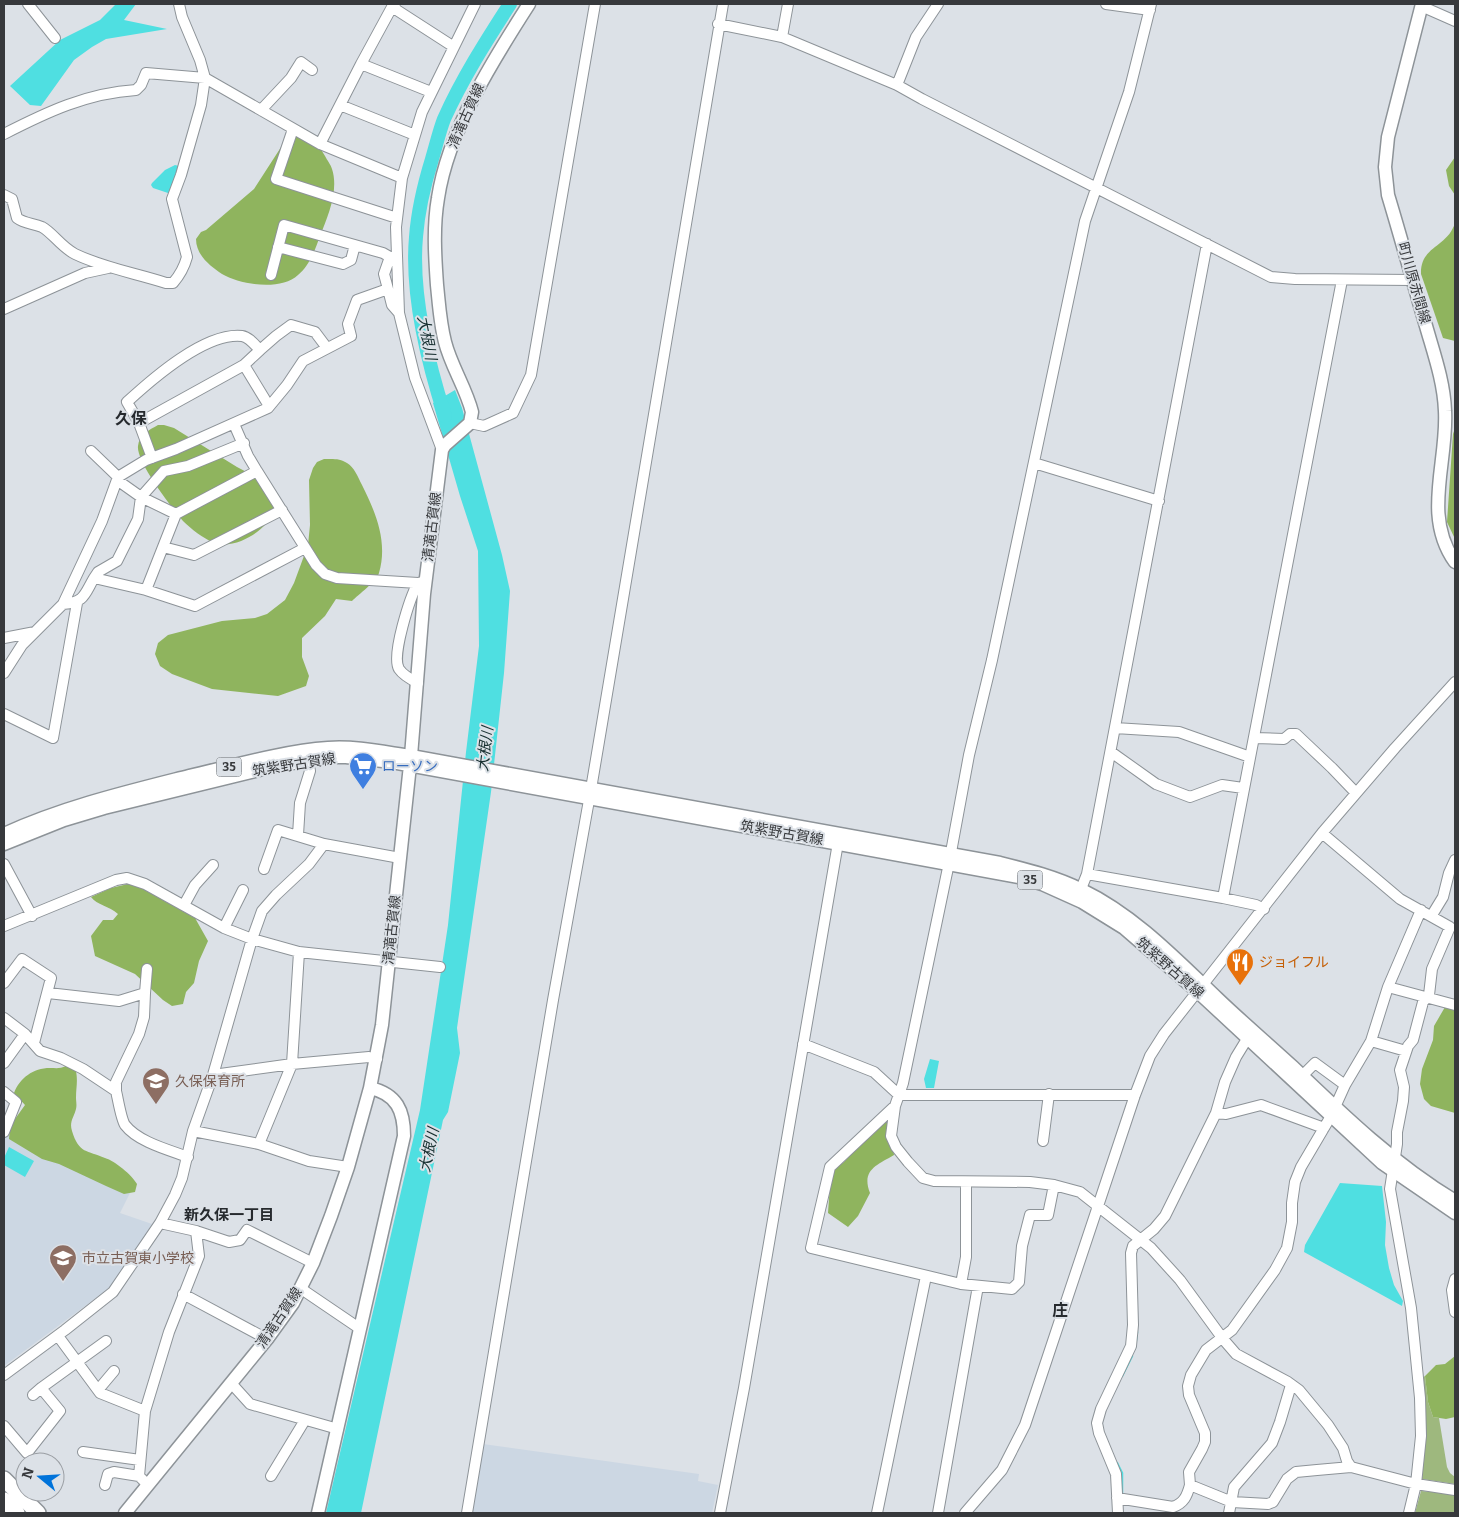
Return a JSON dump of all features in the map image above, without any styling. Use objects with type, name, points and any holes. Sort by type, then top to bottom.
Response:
[{"type":"highway","points":[[4,1479],[38,1513]]},
{"type":"highway","points":[[4,1500],[17,1513]]},
{"type":"main road","name":"清滝古賀線","points":[[468,424],[472,412],[445,343],[440,316],[435,244],[438,198],[448,157],[470,106],[484,77],[529,4]]},
{"type":"main road","name":"町川原赤間線","points":[[1422,5],[1388,137],[1385,167],[1388,195],[1439,372],[1444,396],[1446,424],[1437,510],[1441,532],[1455,562]]},
{"type":"main road","points":[[444,447],[468,424]]},
{"type":"main road","name":"清滝古賀線","points":[[125,1513],[143,1480],[231,1383],[267,1339],[293,1303],[313,1263],[332,1216],[348,1167],[376,1059],[389,962],[418,683],[422,582],[444,447]]},
{"type":"main road","name":"筑紫野古賀線","points":[[4,834],[32,821],[99,800],[221,769],[308,750],[346,748],[371,750],[459,771],[950,858],[1023,868],[1081,889],[1129,920],[1201,989],[1247,1039],[1394,1166],[1455,1213]]},
{"type":"main road","name":"筑紫野古賀線","points":[[4,844],[64,820],[104,808],[224,778],[308,760],[346,757],[411,761]]},
{"type":"main road","name":"筑紫野古賀線","points":[[950,858],[1042,884],[1082,902],[1124,928],[1201,989],[1302,1076],[1333,1112]]},
{"type":"main road","points":[[318,1513],[404,1136],[404,1126],[398,1105],[391,1096],[378,1089],[370,1088]]},
{"type":"main road","name":"筑紫野古賀線","points":[[1394,1166],[1455,1201]]},
{"type":"street","points":[[28,4],[54,38]]},
{"type":"street","points":[[4,195],[12,199],[17,218],[23,222],[42,227],[62,246],[74,253],[108,268],[166,283],[173,283],[179,277],[187,257],[172,199],[181,175],[206,78],[182,17],[179,4]]},
{"type":"street","points":[[468,424],[484,426],[513,413],[532,376],[594,4]]},
{"type":"street","points":[[467,1513],[553,1000],[590,794],[718,24],[723,4]]},
{"type":"street","points":[[782,37],[788,4]]},
{"type":"street","points":[[897,85],[916,37],[938,4]]},
{"type":"street","points":[[1106,4],[1150,7],[1128,92],[1085,220],[992,660],[969,755],[950,858],[899,1095],[895,1106],[891,1136],[896,1147],[923,1178],[934,1181],[1030,1182],[1054,1185],[1080,1192],[1151,1248],[1180,1280],[1222,1339],[1236,1354],[1299,1390],[1328,1425],[1343,1448],[1351,1467]]},
{"type":"street","points":[[1422,5],[1455,21]]},
{"type":"street","points":[[320,144],[393,6],[454,47]]},
{"type":"street","points":[[444,447],[416,378],[399,313],[393,257],[402,178],[422,112],[454,47],[471,6]]},
{"type":"street","points":[[718,24],[782,37],[897,85],[1271,277],[1413,280]]},
{"type":"street","points":[[261,110],[290,78],[300,62],[312,70]]},
{"type":"street","points":[[361,64],[432,92]]},
{"type":"street","points":[[4,134],[38,116],[86,98],[136,90],[141,85],[146,73],[206,78],[320,144],[402,178]]},
{"type":"street","points":[[340,105],[415,135]]},
{"type":"street","points":[[292,129],[276,179],[397,218]]},
{"type":"street","points":[[270,275],[284,225],[393,257]]},
{"type":"street","points":[[1081,889],[1088,874],[1207,244]]},
{"type":"street","points":[[278,247],[343,264],[351,260],[355,245]]},
{"type":"street","points":[[393,257],[384,274],[392,305],[399,313]]},
{"type":"street","points":[[4,309],[85,273],[108,268]]},
{"type":"street","points":[[1223,898],[1342,280]]},
{"type":"street","points":[[4,673],[22,645],[63,604],[102,521],[118,479],[146,460],[234,424],[269,406],[287,385],[302,361],[350,336],[348,324],[357,300],[388,289]]},
{"type":"street","points":[[139,423],[244,365],[291,325],[315,332],[327,348]]},
{"type":"street","points":[[152,458],[139,423],[127,402],[160,373],[198,348],[226,337],[243,336],[260,350]]},
{"type":"street","points":[[244,365],[269,406]]},
{"type":"street","points":[[234,424],[257,471],[316,565],[325,574],[337,578],[422,582]]},
{"type":"street","points":[[63,604],[77,603],[82,599],[98,572],[116,562],[122,554],[138,519],[141,497],[164,471],[188,466],[244,444]]},
{"type":"street","points":[[91,451],[118,479],[141,497],[176,514]]},
{"type":"street","points":[[1034,463],[1159,501]]},
{"type":"street","points":[[146,590],[176,514],[257,471]]},
{"type":"street","points":[[163,547],[194,555],[282,510]]},
{"type":"street","points":[[94,578],[146,590],[195,606],[305,548]]},
{"type":"street","points":[[418,683],[400,670],[397,663],[397,655],[412,593],[422,582]]},
{"type":"street","points":[[4,714],[53,738],[77,603]]},
{"type":"street","points":[[4,638],[35,632]]},
{"type":"street","points":[[965,1513],[1002,1470],[1021,1434],[1037,1392],[1135,1095],[1150,1056],[1164,1034],[1322,833],[1455,682]]},
{"type":"street","points":[[1115,728],[1179,732],[1250,757]]},
{"type":"street","points":[[1254,738],[1284,739],[1290,734],[1296,734],[1356,793]]},
{"type":"street","points":[[1111,752],[1156,784],[1190,797],[1222,786],[1244,788]]},
{"type":"street","points":[[298,835],[300,803],[310,771],[308,760]]},
{"type":"street","points":[[264,870],[278,830],[324,844],[400,858]]},
{"type":"street","points":[[1322,833],[1400,898],[1450,927],[1432,969],[1429,995],[1423,1002],[1413,1040],[1406,1052],[1400,1070],[1404,1086],[1403,1101],[1390,1189],[1411,1308],[1420,1398],[1421,1436],[1416,1484],[1409,1513]]},
{"type":"street","points":[[720,1513],[744,1388],[839,838]]},
{"type":"street","points":[[4,1375],[58,1336],[112,1292],[160,1223],[175,1196],[182,1178],[193,1131],[213,1075],[252,939],[262,911],[309,864],[324,844]]},
{"type":"street","points":[[1432,915],[1443,897],[1448,873],[1455,860]]},
{"type":"street","points":[[4,864],[32,916]]},
{"type":"street","points":[[184,905],[195,885],[213,865]]},
{"type":"street","points":[[1088,874],[1223,898],[1256,905],[1264,909]]},
{"type":"street","points":[[4,926],[108,883],[127,878],[145,884],[224,928],[252,939],[299,952],[440,967]]},
{"type":"street","points":[[224,928],[243,890]]},
{"type":"street","points":[[1117,1498],[1172,1507],[1178,1505],[1186,1498],[1190,1485],[1190,1472],[1205,1442],[1205,1434],[1189,1395],[1188,1386],[1191,1375],[1206,1350],[1232,1330],[1275,1270],[1287,1248],[1292,1222],[1295,1182],[1301,1167],[1371,1041],[1388,987],[1421,910]]},
{"type":"street","points":[[259,1144],[292,1064],[299,952]]},
{"type":"street","points":[[4,983],[22,959],[51,978],[34,1043]]},
{"type":"street","points":[[147,969],[144,1017],[139,1034],[116,1082],[116,1091],[124,1124],[152,1144],[188,1157]]},
{"type":"street","points":[[1388,987],[1455,1005]]},
{"type":"street","points":[[48,993],[118,1001],[145,993]]},
{"type":"street","points":[[4,1018],[25,1034],[40,1051],[61,1058],[83,1069],[116,1091]]},
{"type":"street","points":[[4,1063],[25,1034]]},
{"type":"street","points":[[1118,1513],[1116,1474],[1098,1433],[1097,1423],[1131,1346],[1133,1325],[1131,1252],[1133,1246],[1154,1229],[1165,1216],[1216,1113],[1232,1065],[1247,1039]]},
{"type":"street","points":[[1371,1041],[1406,1052]]},
{"type":"street","points":[[803,1044],[874,1072],[899,1095],[1135,1095]]},
{"type":"street","points":[[213,1075],[292,1064],[369,1057],[376,1059]]},
{"type":"street","points":[[1302,1076],[1315,1063],[1346,1085]]},
{"type":"street","points":[[4,1092],[16,1102],[4,1132]]},
{"type":"street","points":[[1043,1141],[1049,1094]]},
{"type":"street","points":[[1216,1113],[1226,1114],[1261,1105],[1324,1128]]},
{"type":"street","points":[[895,1106],[830,1167],[810,1248],[961,1284],[983,1285],[1008,1290],[1016,1286],[1018,1282],[1022,1246],[1030,1215],[1048,1215],[1054,1185]]},
{"type":"street","points":[[193,1131],[259,1144],[309,1161],[348,1167]]},
{"type":"street","points":[[961,1284],[966,1257],[966,1182]]},
{"type":"street","points":[[160,1223],[196,1231],[229,1242],[240,1240],[247,1230],[313,1263]]},
{"type":"street","points":[[105,1485],[108,1474],[114,1472],[143,1480],[140,1460],[145,1411],[169,1332],[199,1256],[196,1231]]},
{"type":"street","points":[[877,1513],[926,1276]]},
{"type":"street","points":[[1455,1279],[1452,1290],[1455,1312]]},
{"type":"street","points":[[938,1513],[978,1286]]},
{"type":"street","points":[[300,1288],[356,1326],[361,1327]]},
{"type":"street","points":[[184,1294],[267,1339]]},
{"type":"street","points":[[58,1336],[100,1393],[145,1411]]},
{"type":"street","points":[[33,1395],[106,1341]]},
{"type":"street","points":[[98,1390],[114,1371]]},
{"type":"street","points":[[231,1383],[250,1404],[338,1429]]},
{"type":"street","points":[[1229,1513],[1234,1487],[1272,1443],[1291,1384]]},
{"type":"street","points":[[4,1426],[27,1453],[60,1411],[41,1388]]},
{"type":"street","points":[[272,1476],[305,1420]]},
{"type":"street","points":[[83,1452],[140,1460]]},
{"type":"street","points":[[1190,1485],[1232,1502],[1268,1504],[1274,1502],[1287,1479],[1296,1472],[1351,1467],[1416,1484],[1455,1490]]},
{"type":"shaded area","points":[[6,1134],[131,1191],[120,1213],[152,1224],[112,1286],[4,1366],[4,1136]]},
{"type":"shaded area","points":[[483,1444],[699,1474],[698,1481],[718,1485],[712,1513],[472,1513]]},
{"type":"green space","points":[[296,133],[314,140],[331,166],[334,177],[332,203],[312,257],[298,275],[282,283],[261,285],[230,278],[208,264],[198,250],[196,239],[201,232],[206,230],[254,189],[285,141]]},
{"type":"green space","points":[[1455,157],[1455,195],[1449,186],[1446,170]]},
{"type":"green space","points":[[1455,223],[1455,341],[1443,338],[1421,274],[1422,265],[1429,252],[1446,238]]},
{"type":"green space","points":[[158,425],[174,428],[237,467],[271,485],[278,497],[269,521],[248,538],[225,545],[210,541],[186,524],[148,473],[139,453],[140,439],[145,433]]},
{"type":"green space","points":[[1455,428],[1455,539],[1447,522]]},
{"type":"green space","points":[[324,459],[342,460],[356,473],[376,517],[382,550],[379,573],[371,584],[352,601],[336,599],[325,616],[302,638],[302,657],[309,676],[306,686],[278,696],[212,689],[172,674],[160,666],[155,654],[158,643],[168,635],[222,621],[255,618],[267,614],[285,600],[294,583],[308,545],[310,525],[309,480],[317,462]]},
{"type":"green space","points":[[128,884],[143,889],[195,918],[208,941],[199,961],[194,983],[186,992],[183,1004],[172,1006],[135,974],[95,956],[91,936],[103,920],[113,920],[118,914],[96,902],[91,897],[111,888]]},
{"type":"green space","points":[[1445,1007],[1455,1009],[1455,1113],[1431,1106],[1424,1099],[1420,1084],[1422,1069],[1433,1040],[1434,1026]]},
{"type":"green space","points":[[66,1066],[76,1071],[76,1108],[71,1125],[78,1144],[84,1150],[114,1162],[123,1169],[137,1184],[135,1192],[124,1194],[59,1164],[42,1159],[9,1139],[10,1126],[25,1105],[14,1093],[20,1083],[28,1075],[38,1070]]},
{"type":"green space","points":[[887,1116],[890,1117],[894,1155],[872,1169],[868,1179],[870,1193],[858,1216],[848,1227],[828,1213],[830,1184],[834,1169],[844,1162]]},
{"type":"green space","points":[[1455,1356],[1455,1417],[1446,1419],[1433,1417],[1428,1402],[1425,1376],[1436,1365],[1445,1364]]},
{"type":"green space","points":[[1425,1376],[1428,1402],[1433,1417],[1439,1418],[1447,1467],[1455,1477],[1455,1484],[1422,1479],[1425,1442],[1422,1378]]},
{"type":"green space","points":[[1421,1491],[1455,1494],[1455,1513],[1415,1513]]},
{"type":"water","points":[[116,4],[136,4],[124,20],[167,29],[106,39],[92,47],[74,60],[41,106],[30,105],[10,86],[60,40],[100,20]]},
{"type":"water","points":[[175,165],[179,166],[170,192],[153,188],[152,183],[165,170]]},
{"type":"water","points":[[455,390],[462,408],[510,591],[504,673],[491,792],[457,1028],[460,1053],[448,1112],[443,1120],[361,1513],[326,1513],[420,1110],[448,925],[479,646],[478,551],[433,403]]},
{"type":"water","points":[[930,1059],[939,1061],[934,1088],[926,1088],[924,1079]]},
{"type":"water","points":[[9,1147],[34,1161],[25,1177],[4,1165],[4,1158]]},
{"type":"water","points":[[1340,1183],[1382,1186],[1386,1222],[1385,1245],[1389,1268],[1394,1285],[1403,1301],[1402,1306],[1304,1252],[1305,1245]]},
{"type":"waterway","name":"大根川","points":[[445,416],[427,351],[418,304],[415,259],[418,217],[426,178],[444,119],[466,75],[510,4]]},
{"type":"waterway","points":[[1135,1347],[1137,1332]]},
{"type":"waterway","points":[[1122,1376],[1132,1356]]},
{"type":"waterway","points":[[1117,1463],[1122,1473],[1122,1497]]},
{"type":"place","name":"ローソン","points":[[363,790]]},
{"type":"place","name":"ジョイフル","points":[[1240,986]]},
{"type":"place","name":"久保保育所","points":[[156,1105]]},
{"type":"place","name":"市立古賀東小学校","points":[[63,1282]]},
{"type":"district","name":"久保","points":[[131,418]]},
{"type":"district","name":"新久保一丁目","points":[[229,1215]]},
{"type":"district","name":"庄","points":[[1060,1310]]}]
